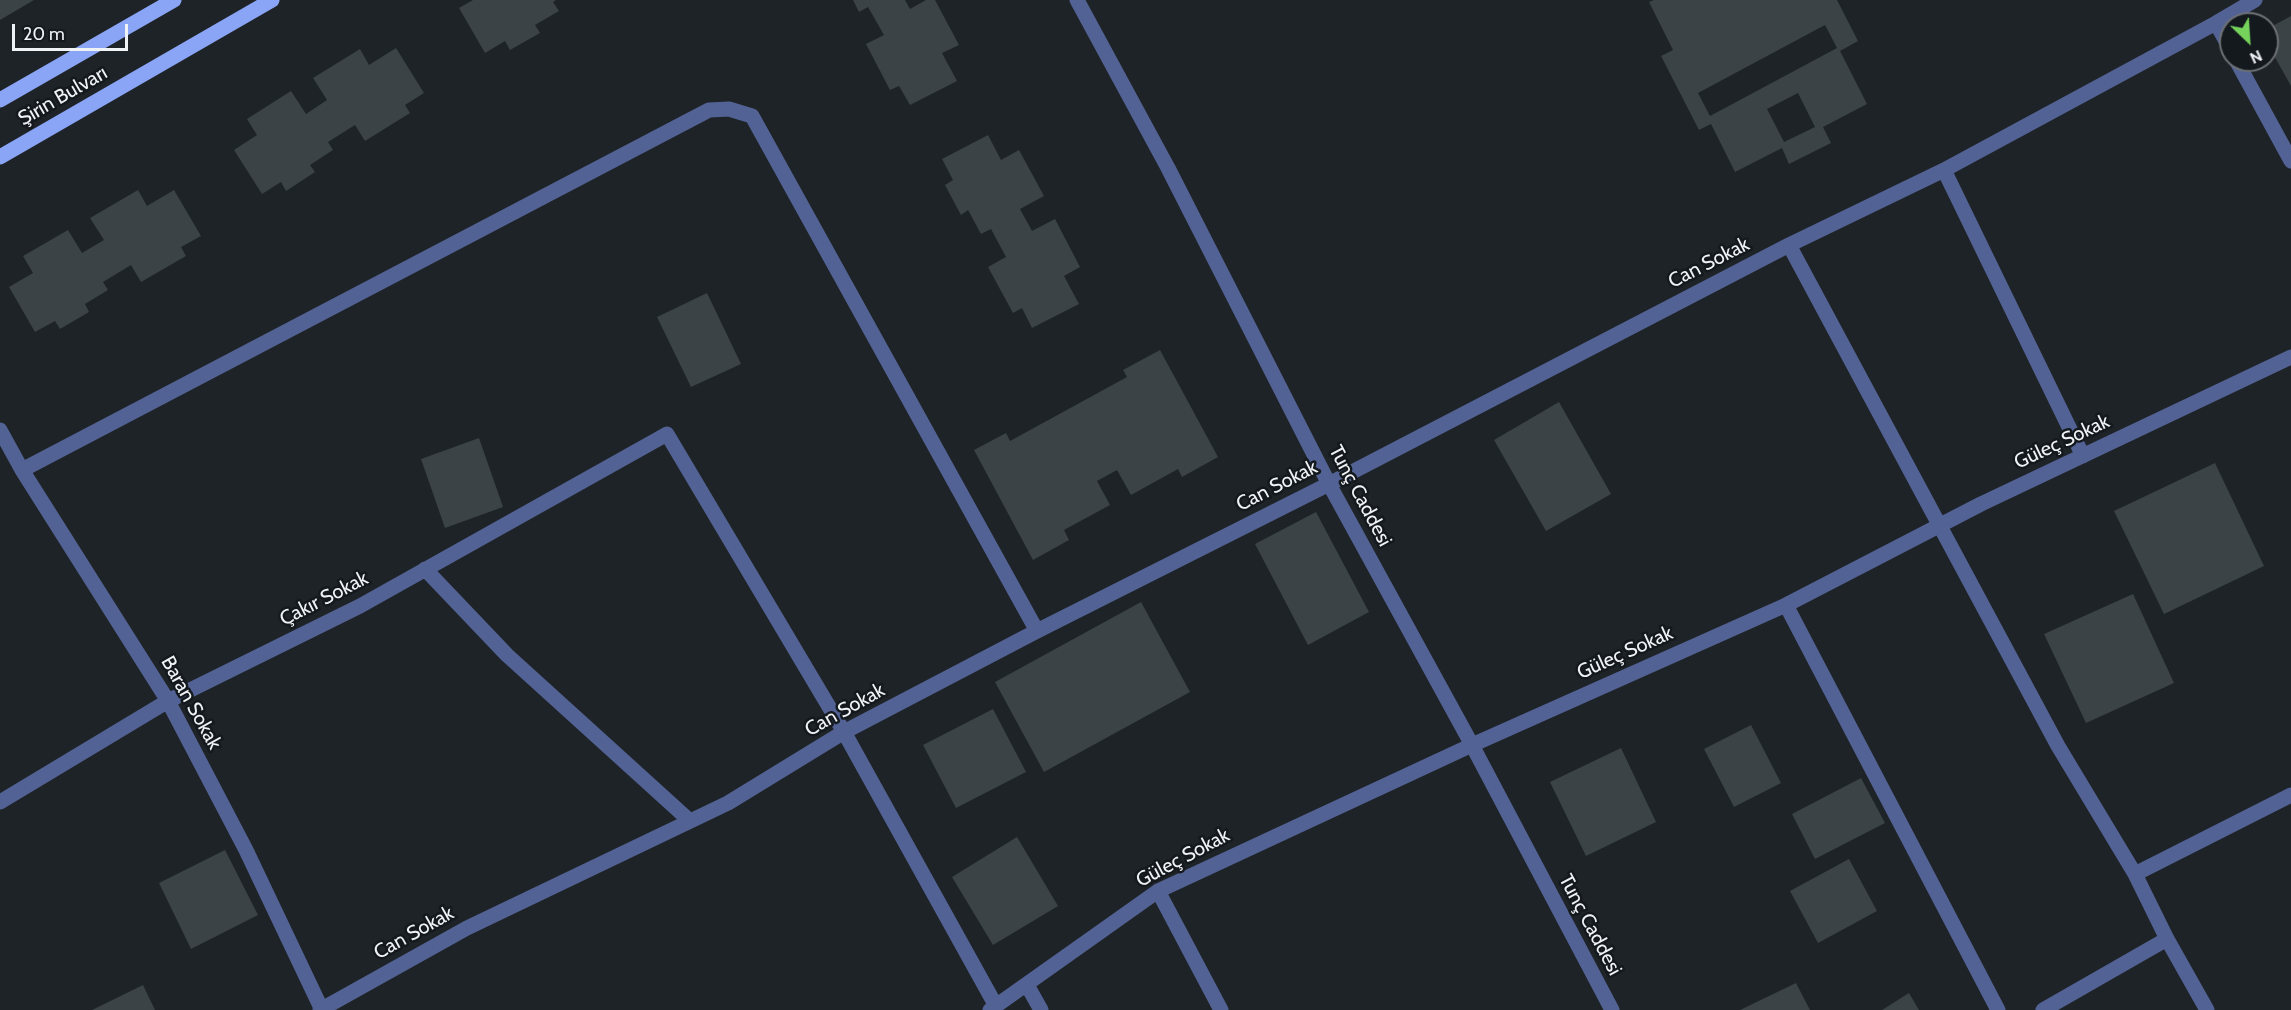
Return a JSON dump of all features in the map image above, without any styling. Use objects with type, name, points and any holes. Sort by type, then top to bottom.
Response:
[{"type":"main road","name":"Şirin Bulvarı","points":[[0,100],[174,0]]},
{"type":"main road","name":"Şirin Bulvarı","points":[[0,157],[272,0]]},
{"type":"street","name":"Tunç Caddesi","points":[[1077,0],[1174,178],[1329,484],[1472,745],[1612,1010]]},
{"type":"street","name":"Can Sokak","points":[[321,1010],[467,928],[728,803],[844,732],[1037,631],[1329,484],[1789,245],[1944,170],[2216,23],[2254,0]]},
{"type":"street","points":[[2216,23],[2219,28]]},
{"type":"street","points":[[2243,72],[2291,161]]},
{"type":"street","points":[[22,470],[709,110],[729,109],[752,116],[1037,631]]},
{"type":"street","points":[[1944,170],[2083,456]]},
{"type":"street","points":[[1789,245],[2058,746],[2135,874],[2167,939],[2207,1010]]},
{"type":"street","name":"Güleç Sokak","points":[[993,1008],[1158,891],[1472,745],[1786,605],[1939,526],[2291,357]]},
{"type":"street","name":"Baran Sokak","points":[[0,430],[22,470],[168,701],[246,850],[321,1010]]},
{"type":"street","name":"Çakır Sokak","points":[[0,802],[168,701],[360,606],[667,434],[844,732]]},
{"type":"street","points":[[424,569],[507,655],[690,821]]},
{"type":"street","points":[[1786,605],[1998,1010]]},
{"type":"street","points":[[844,732],[993,1008]]},
{"type":"street","points":[[2135,874],[2291,795]]},
{"type":"street","points":[[1158,891],[1221,1010]]},
{"type":"street","points":[[2043,1010],[2167,939]]},
{"type":"street","points":[[1027,985],[1041,1010]]},
{"type":"building","points":[[0,0],[34,0],[0,20]]},
{"type":"building","points":[[473,0],[556,0],[553,2],[559,11],[535,25],[540,33],[510,50],[505,41],[485,53],[459,8]]},
{"type":"building","points":[[853,0],[905,0],[910,9],[926,0],[935,0],[959,45],[942,53],[957,81],[910,105],[899,86],[890,90],[866,44],[884,35],[868,7],[859,12]]},
{"type":"building","points":[[1654,0],[1837,0],[1858,41],[1840,51],[1867,104],[1823,127],[1831,143],[1789,164],[1782,148],[1735,172],[1711,124],[1699,130],[1661,56],[1673,50],[1649,2]],"holes":[[[1825,25],[1837,48],[1710,116],[1698,93]],[[1798,93],[1815,127],[1784,142],[1767,109]]]},
{"type":"building","points":[[2291,16],[2291,86],[2279,64],[2279,22]]},
{"type":"building","points":[[396,48],[424,93],[405,105],[410,113],[365,141],[355,125],[328,142],[333,150],[310,165],[315,172],[286,191],[281,182],[262,194],[234,150],[257,135],[247,119],[291,91],[306,114],[327,100],[313,78],[360,49],[369,65]]},
{"type":"building","points":[[988,135],[1001,160],[1019,150],[1044,196],[1020,209],[1032,231],[1055,219],[1080,267],[1064,276],[1079,304],[1032,328],[1022,308],[1013,313],[988,267],[1006,257],[991,229],[981,234],[968,210],[961,215],[945,185],[953,180],[942,159]]},
{"type":"building","points":[[138,190],[147,206],[174,190],[201,236],[181,247],[186,256],[141,282],[131,265],[103,282],[108,290],[85,304],[89,312],[60,329],[55,321],[35,332],[9,287],[33,273],[23,256],[68,230],[82,253],[104,240],[90,218]]},
{"type":"building","points":[[707,293],[741,364],[691,387],[657,317]]},
{"type":"building","points":[[1160,350],[1218,457],[1182,477],[1178,469],[1131,495],[1117,470],[1097,481],[1110,505],[1064,530],[1069,540],[1033,560],[974,450],[1006,433],[1010,441],[1127,377],[1123,370]]},
{"type":"building","points":[[1559,402],[1611,494],[1546,531],[1494,440]]},
{"type":"building","points":[[479,438],[503,507],[445,528],[421,459]]},
{"type":"building","points":[[2215,463],[2264,566],[2164,614],[2114,511]]},
{"type":"building","points":[[1316,512],[1369,612],[1308,645],[1255,544]]},
{"type":"building","points":[[2133,594],[2174,683],[2086,723],[2044,634]]},
{"type":"building","points":[[1141,602],[1190,692],[1044,772],[995,682]]},
{"type":"building","points":[[993,709],[1026,772],[956,808],[923,745]]},
{"type":"building","points":[[1751,725],[1781,783],[1734,807],[1704,749]]},
{"type":"building","points":[[1621,748],[1656,822],[1586,856],[1550,782]]},
{"type":"building","points":[[1861,778],[1885,823],[1815,859],[1792,814]]},
{"type":"building","points":[[1017,837],[1058,906],[993,945],[952,877]]},
{"type":"building","points":[[225,850],[258,915],[191,949],[159,883]]},
{"type":"building","points":[[1849,859],[1877,911],[1818,943],[1790,891]]},
{"type":"building","points":[[1796,983],[1810,1010],[1740,1010]]},
{"type":"building","points":[[143,985],[155,1010],[92,1010]]},
{"type":"building","points":[[1909,993],[1919,1010],[1882,1010]]}]
